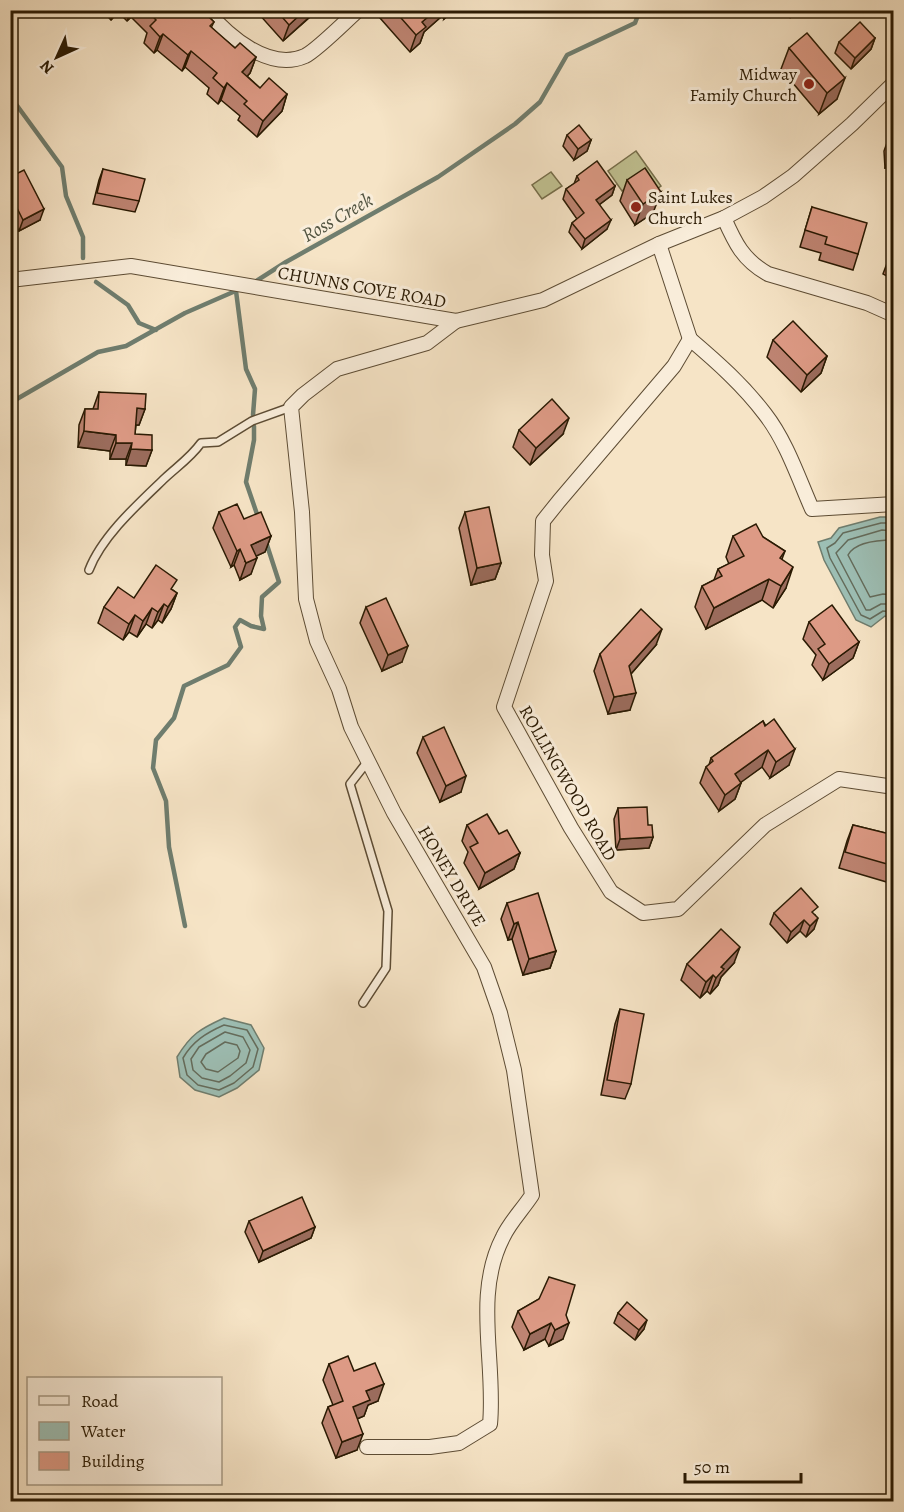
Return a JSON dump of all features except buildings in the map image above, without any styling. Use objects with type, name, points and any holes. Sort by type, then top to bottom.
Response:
[{"type":"street","points":[[206,10],[252,52],[282,61],[306,56],[358,10]]},
{"type":"street","name":"CHUNNS COVE ROAD","points":[[10,280],[131,266],[456,321],[543,300],[658,244],[724,218],[763,197],[793,176],[894,83]]},
{"type":"street","points":[[724,218],[736,245],[757,268],[768,274],[867,303],[894,315]]},
{"type":"street","points":[[658,244],[690,339],[731,374],[766,415],[789,455],[812,509],[894,504]]},
{"type":"street","points":[[291,407],[337,369],[427,343],[456,321]]},
{"type":"street","name":"ROLLINGWOOD ROAD","points":[[690,339],[674,366],[543,522],[542,555],[546,581],[504,707],[571,828],[611,892],[643,913],[678,909],[765,825],[839,779],[894,787]]},
{"type":"street","name":"HONEY DRIVE","points":[[291,407],[302,512],[306,599],[318,641],[339,689],[351,727],[394,813],[484,967],[500,1012],[514,1070],[532,1195],[503,1237],[490,1273],[487,1323],[492,1404],[490,1424],[459,1443],[430,1448],[367,1447]]},
{"type":"lane","points":[[88,570],[117,527],[165,478],[193,454],[201,443],[218,442],[252,421],[291,407]]},
{"type":"lane","points":[[363,1003],[386,968],[388,912],[350,784],[368,761]]},
{"type":"green space","points":[[636,151],[661,186],[648,195],[638,181],[622,191],[608,171]]},
{"type":"green space","points":[[551,172],[562,186],[542,199],[532,185]]},
{"type":"water","points":[[880,517],[893,517],[893,618],[885,616],[871,627],[856,620],[824,560],[818,542],[831,538],[839,528]]},
{"type":"water","points":[[224,1018],[251,1025],[264,1048],[259,1070],[237,1088],[219,1097],[195,1090],[180,1077],[177,1057],[197,1033]]},
{"type":"waterway","name":"Ross Creek","points":[[253,283],[286,262],[438,177],[515,124],[540,102],[567,55],[635,23],[640,10]]},
{"type":"waterway","points":[[10,96],[62,167],[66,196],[83,237],[83,258]]},
{"type":"waterway","points":[[96,282],[128,305],[139,323],[156,330]]},
{"type":"waterway","name":"Ross Creek","points":[[10,403],[98,352],[126,346],[185,313],[240,289]]},
{"type":"waterway","points":[[236,291],[246,369],[255,389],[253,415]]},
{"type":"waterway","points":[[254,426],[254,440],[246,482],[258,517]]},
{"type":"waterway","points":[[185,926],[169,847],[166,801],[153,768],[156,740],[174,718],[184,686],[228,665],[241,647],[235,627],[240,620],[264,629],[261,616],[262,597],[279,582],[266,542]]},
{"type":"place","name":"Midway Family Church","points":[[809,84]]},
{"type":"place","name":"Saint Lukes Church","points":[[636,207]]}]
